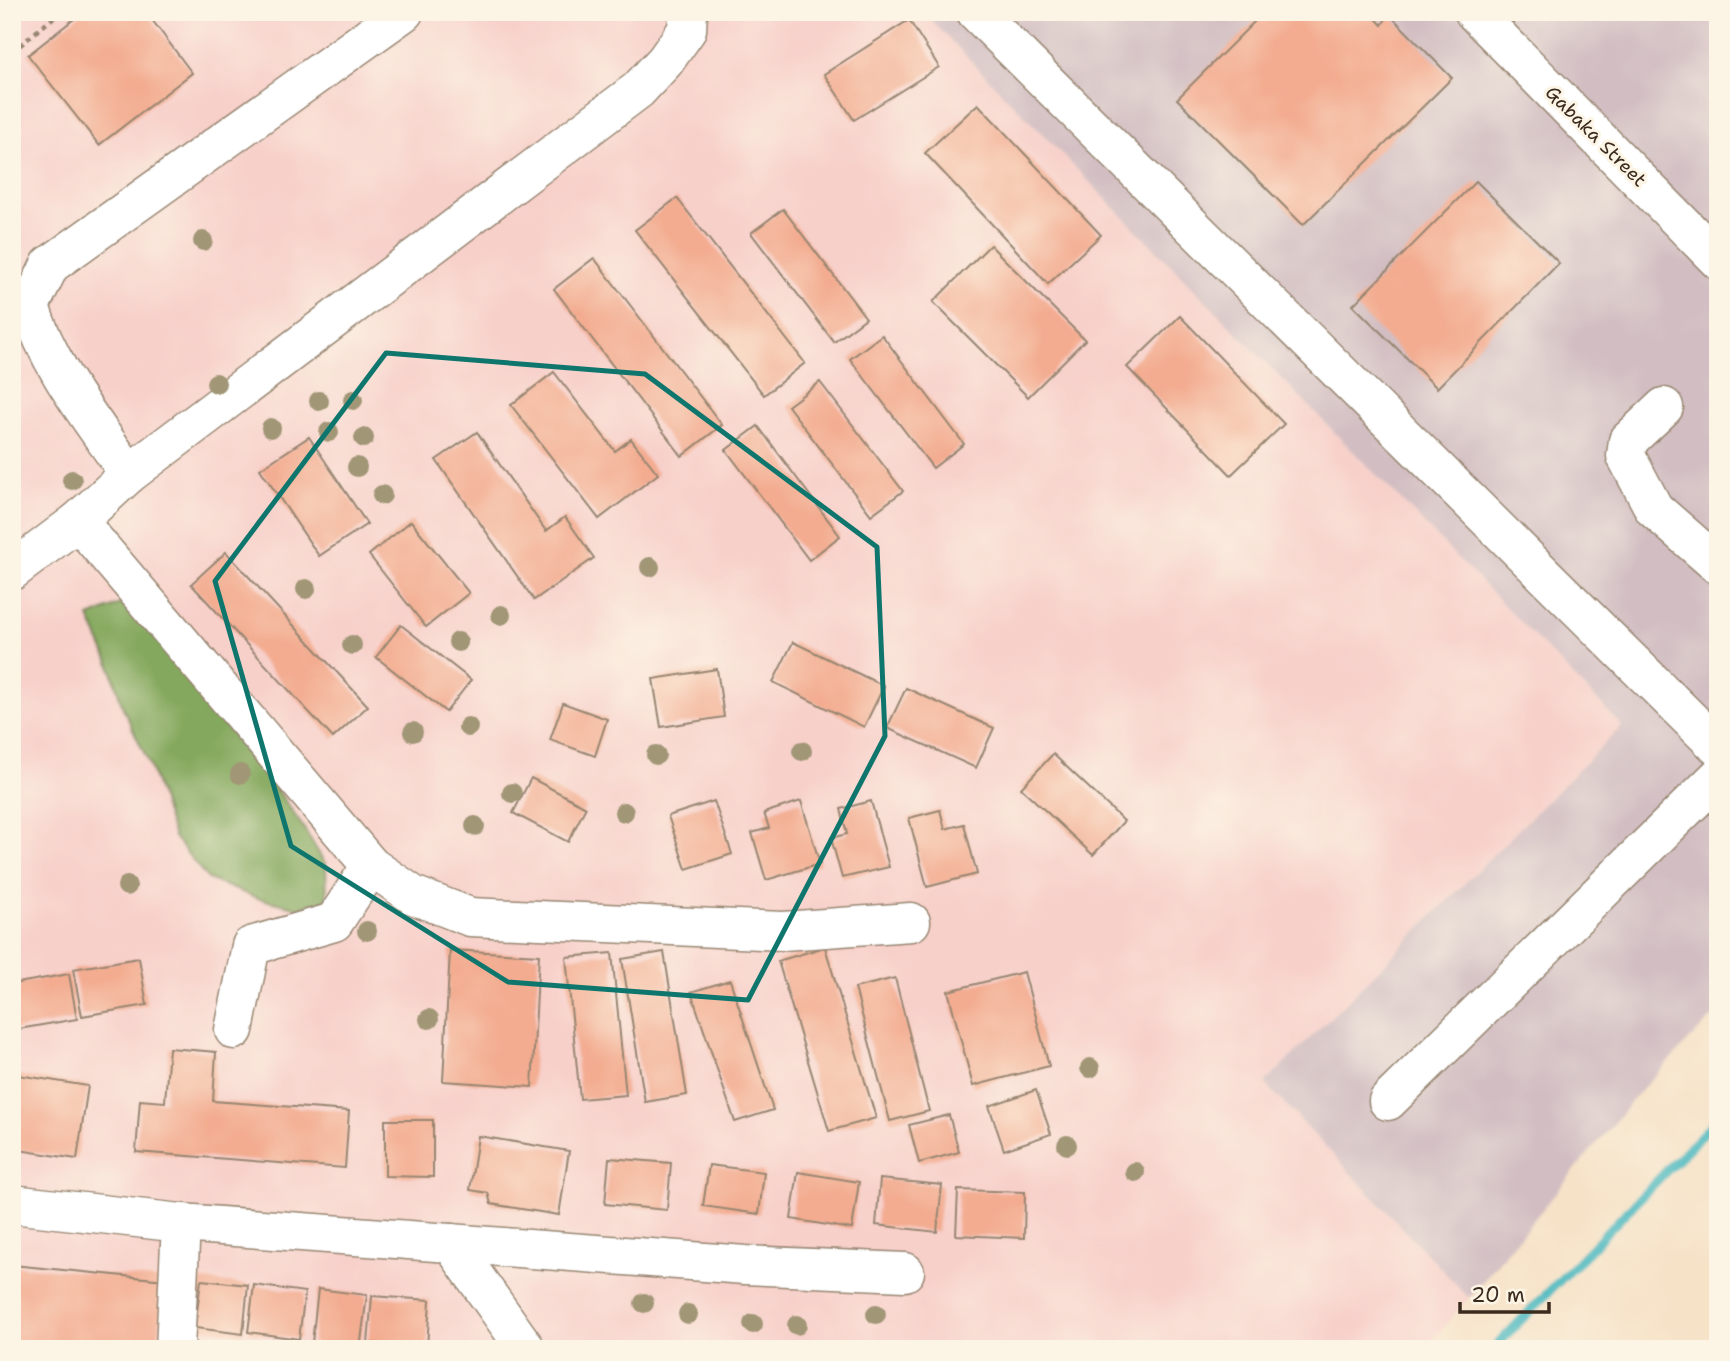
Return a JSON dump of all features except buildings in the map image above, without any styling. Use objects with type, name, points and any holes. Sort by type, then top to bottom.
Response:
[{"type":"street","points":[[130,474],[63,377],[21,303],[50,265],[404,12]]},
{"type":"street","points":[[12,571],[79,521],[130,474],[638,90],[665,61],[687,30],[688,12]]},
{"type":"street","points":[[976,12],[1718,747]]},
{"type":"street","name":"Gabaka Street","points":[[1474,12],[1718,260]]},
{"type":"street","points":[[1664,407],[1628,441],[1626,456],[1654,509],[1718,565]]},
{"type":"street","points":[[79,521],[371,866],[413,895],[470,918],[783,931],[911,922]]},
{"type":"street","points":[[1388,1101],[1718,777]]},
{"type":"street","points":[[234,1030],[251,946],[334,922],[371,866]]},
{"type":"street","points":[[12,1205],[181,1223],[745,1265],[905,1272]]},
{"type":"street","points":[[175,1349],[181,1223]]},
{"type":"street","points":[[451,1243],[526,1349]]},
{"type":"path","points":[[12,52],[60,12]]},
{"type":"highlighted area","points":[[386,353],[645,374],[877,547],[885,736],[748,1000],[508,982],[291,846],[215,581]]},
{"type":"shaded area","points":[[12,12],[923,12],[1622,726],[1265,1083],[1469,1298],[1424,1349],[12,1349]]},
{"type":"shaded area","points":[[923,12],[1718,12],[1718,1011],[1641,1090],[1469,1298],[1265,1083],[1622,726]]},
{"type":"green space","points":[[125,602],[228,718],[303,827],[326,865],[327,899],[299,908],[257,898],[208,879],[174,837],[149,763],[123,708],[109,662],[89,617]]},
{"type":"waterway","points":[[1493,1349],[1718,1118]]}]
